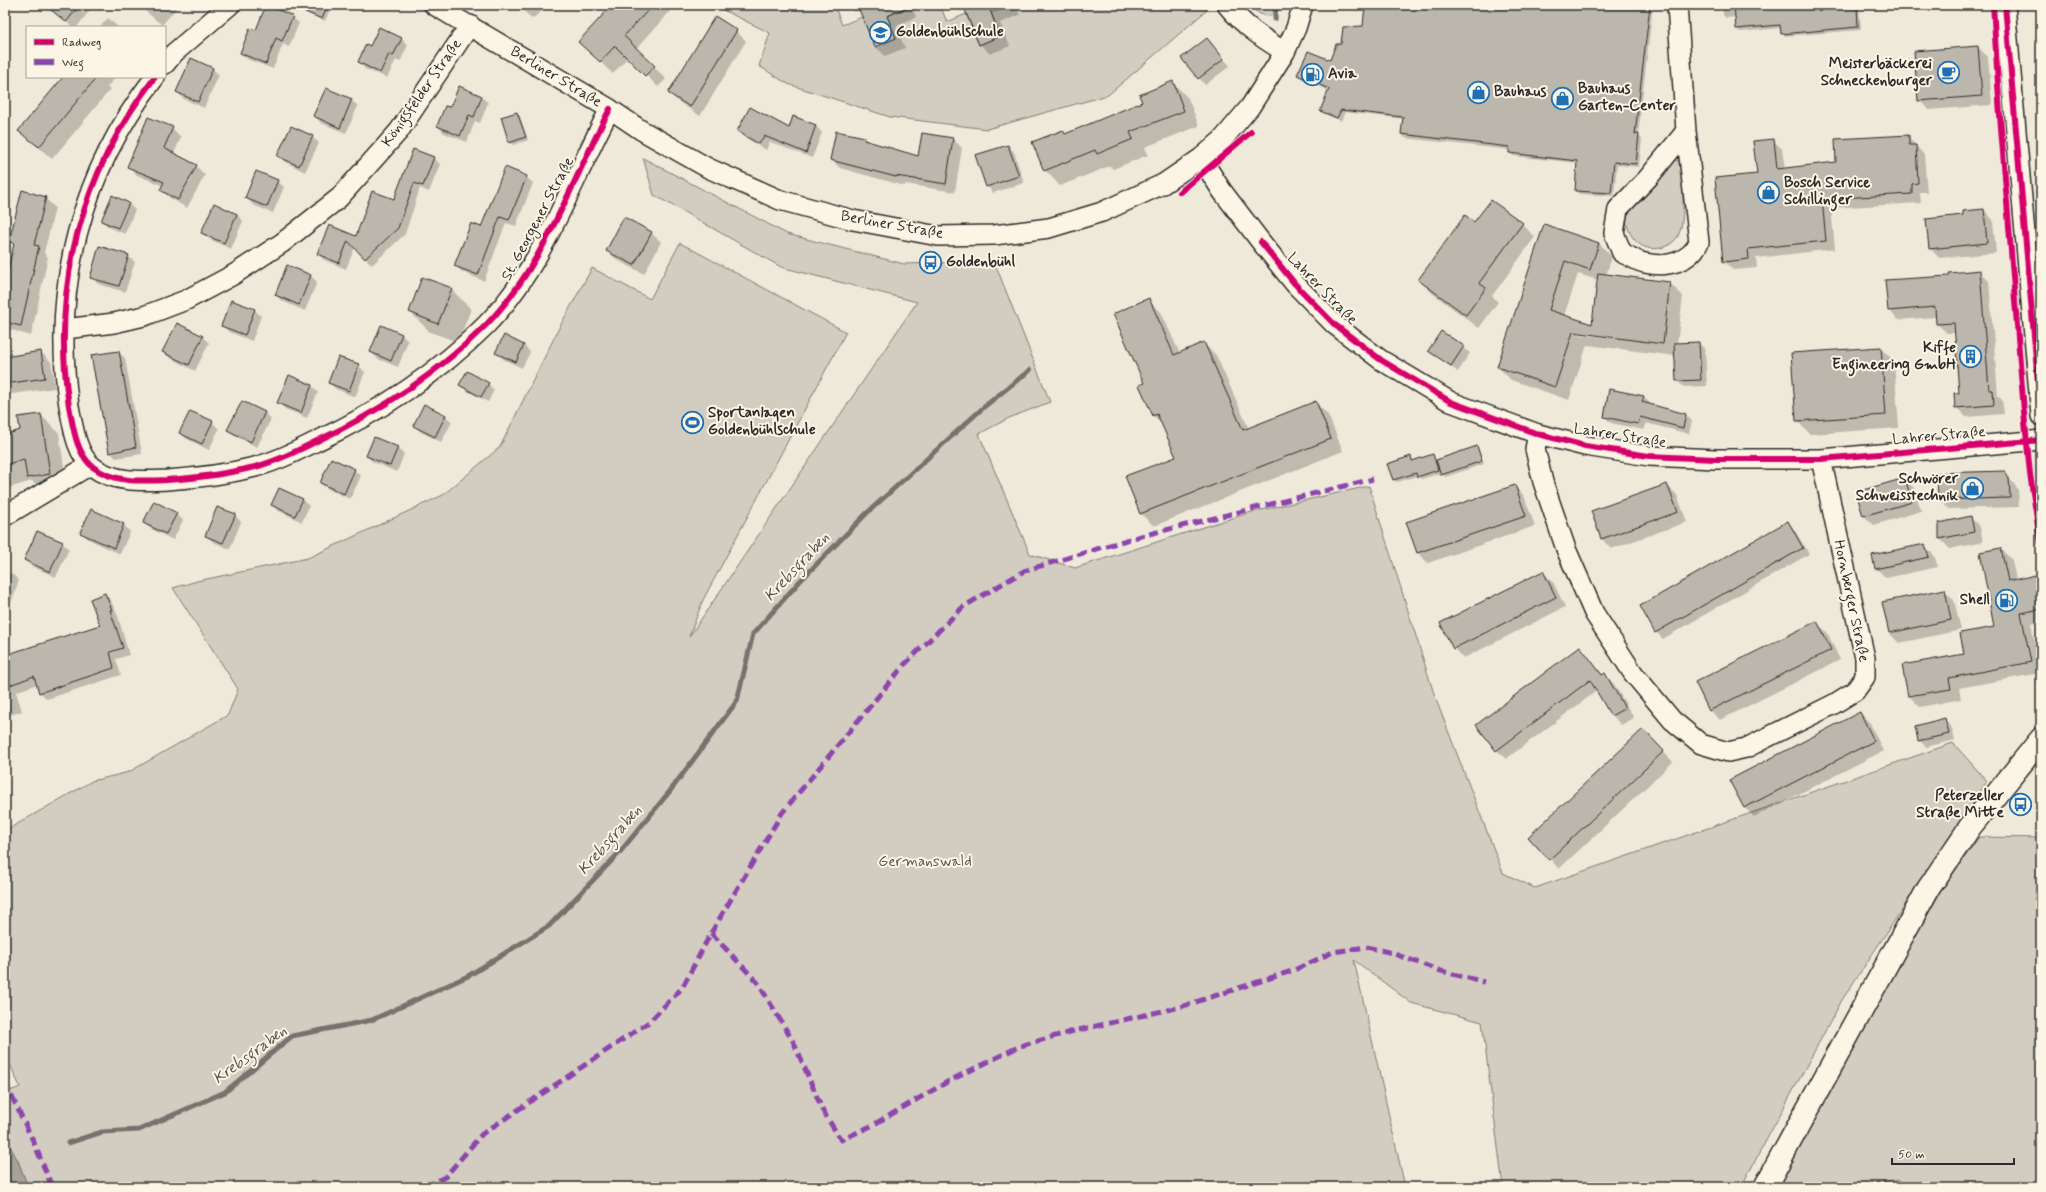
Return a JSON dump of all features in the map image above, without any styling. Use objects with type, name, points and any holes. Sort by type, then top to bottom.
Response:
[{"type":"main road","points":[[1765,1187],[1928,889],[1970,827],[2041,739]]},
{"type":"street","points":[[166,63],[174,53],[230,5]]},
{"type":"street","name":"Berliner Straße","points":[[434,5],[610,109],[641,130],[708,168],[780,200],[853,220],[938,236],[994,235],[1048,228],[1102,212],[1163,184],[1201,158],[1222,140],[1250,107],[1285,52],[1296,28],[1303,5]]},
{"type":"street","points":[[1227,5],[1240,21],[1256,35],[1285,52]]},
{"type":"street","points":[[1677,5],[1686,132],[1699,242],[1695,251],[1687,258],[1671,264],[1645,263],[1622,253],[1614,233],[1618,209],[1648,178],[1686,132]]},
{"type":"street","points":[[2005,5],[2041,416]]},
{"type":"street","name":"Königsfelder Straße","points":[[65,329],[114,323],[144,316],[186,300],[232,275],[282,243],[339,198],[399,130],[470,25]]},
{"type":"street","points":[[5,516],[90,465],[78,446],[72,422],[65,376],[67,276],[84,206],[99,169],[120,127],[154,78]]},
{"type":"street","name":"St. Georgener Straße","points":[[90,465],[108,477],[138,481],[182,479],[256,467],[292,454],[342,429],[400,396],[438,367],[486,325],[517,289],[555,222],[610,109]]},
{"type":"street","name":"Lahrer Straße","points":[[1201,158],[1222,191],[1266,248],[1296,284],[1335,324],[1381,360],[1451,402],[1538,434],[1585,446],[1650,456],[1821,459],[2041,440]]},
{"type":"street","name":"Hornberger Straße","points":[[1538,434],[1535,449],[1544,482],[1566,549],[1594,614],[1633,673],[1672,720],[1701,744],[1728,752],[1746,748],[1834,704],[1855,691],[1865,677],[1865,658],[1821,459]]},
{"type":"green space","points":[[719,5],[834,5],[842,25],[862,17],[875,47],[896,38],[887,16],[907,8],[906,5],[940,5],[947,22],[966,14],[979,45],[1000,36],[991,13],[1011,5],[1204,5],[1207,10],[1108,95],[987,129],[890,117],[788,84],[759,66],[770,33],[717,7]]},
{"type":"green space","points":[[1248,5],[1283,5],[1274,14],[1266,16],[1262,15]]},
{"type":"green space","name":"Germanswald","points":[[643,158],[787,234],[904,264],[994,261],[1050,402],[1009,418],[979,434],[1030,554],[1075,568],[1248,513],[1369,486],[1435,697],[1503,873],[1535,888],[1953,743],[1987,781],[1842,1000],[1741,1187],[1503,1187],[1482,1022],[1411,1003],[1354,960],[1405,1187],[28,1187],[18,1161],[5,1137],[5,1093],[20,1087],[5,1053],[5,831],[92,781],[129,772],[228,715],[238,689],[173,588],[197,581],[308,558],[443,495],[500,447],[560,326],[592,268],[650,299],[680,243],[846,332],[703,600],[689,637],[917,302],[781,267],[654,195]]},
{"type":"green space","points":[[1677,160],[1680,163],[1683,190],[1681,229],[1677,238],[1672,243],[1655,249],[1647,248],[1640,245],[1631,234],[1626,219],[1626,210],[1672,161]]},
{"type":"green space","points":[[1979,837],[2041,838],[2041,1187],[1904,1187],[1899,1180],[1857,1187],[1773,1187],[1941,891]]},
{"type":"shaded area","points":[[5,1137],[18,1161],[28,1187],[5,1187]]},
{"type":"building","points":[[45,5],[80,5],[66,22]]},
{"type":"building","points":[[266,5],[293,16],[282,41],[276,38],[266,64],[240,53],[250,28],[256,30]]},
{"type":"building","points":[[289,5],[328,5],[322,19]]},
{"type":"building","points":[[612,5],[653,5],[624,36],[655,66],[645,76],[615,46],[600,62],[578,42]]},
{"type":"building","name":"Goldenbühlschule","points":[[857,5],[912,5],[887,16],[896,38],[875,47]]},
{"type":"building","name":"Goldenbühlschule","points":[[963,5],[988,5],[1000,36],[979,45]]},
{"type":"building","name":"Bauhaus","points":[[1365,5],[1650,5],[1635,134],[1639,134],[1636,164],[1614,162],[1611,193],[1575,191],[1577,161],[1509,153],[1509,147],[1401,134],[1403,117],[1341,110],[1337,118],[1320,111],[1329,89],[1297,75],[1308,51],[1330,60],[1336,44],[1341,44],[1343,27],[1363,26]]},
{"type":"building","points":[[1734,5],[1857,5],[1858,27],[1781,34],[1780,25],[1736,29]]},
{"type":"building","points":[[715,16],[737,30],[690,107],[668,93]]},
{"type":"building","points":[[379,27],[402,38],[393,56],[389,54],[380,73],[358,62],[366,44],[370,46]]},
{"type":"building","points":[[1207,38],[1224,59],[1198,79],[1181,58]]},
{"type":"building","name":"Meisterbäckerei Schneckenburger","points":[[1978,46],[1982,96],[1918,101],[1914,51]]},
{"type":"building","points":[[191,58],[213,68],[198,102],[176,92]]},
{"type":"building","points":[[62,78],[96,78],[39,147],[18,131]]},
{"type":"building","points":[[1173,81],[1184,111],[1130,132],[1133,139],[1097,154],[1095,150],[1044,171],[1032,142],[1063,130],[1065,134],[1142,102],[1139,95]]},
{"type":"building","points":[[459,86],[482,96],[474,117],[469,115],[460,136],[437,126],[445,106],[450,107]]},
{"type":"building","points":[[326,88],[352,99],[340,128],[313,116]]},
{"type":"building","points":[[750,107],[789,128],[793,116],[816,125],[806,153],[764,136],[759,144],[737,131]]},
{"type":"building","points":[[517,112],[526,137],[509,143],[501,117]]},
{"type":"building","points":[[148,117],[173,127],[164,148],[197,165],[178,200],[160,190],[164,182],[127,167]]},
{"type":"building","points":[[291,126],[313,136],[299,166],[277,156]]},
{"type":"building","points":[[836,131],[865,137],[864,140],[918,156],[922,133],[953,138],[946,184],[896,177],[830,160]]},
{"type":"building","points":[[1909,135],[1909,145],[1916,145],[1918,183],[1912,184],[1912,194],[1822,199],[1826,241],[1748,249],[1749,259],[1723,262],[1715,178],[1757,174],[1753,141],[1774,139],[1777,169],[1836,162],[1835,139]]},
{"type":"building","points":[[1008,145],[1019,176],[986,187],[975,155]]},
{"type":"building","points":[[413,149],[434,157],[423,186],[414,183],[398,228],[365,259],[348,241],[339,263],[317,254],[329,225],[356,236],[372,191],[394,199]]},
{"type":"building","points":[[505,167],[527,176],[509,220],[500,217],[478,275],[454,266],[471,223],[481,227]]},
{"type":"building","points":[[256,171],[278,180],[267,207],[245,198]]},
{"type":"building","points":[[22,190],[46,197],[34,245],[39,246],[21,326],[5,322],[5,281],[14,244],[9,241]]},
{"type":"building","points":[[112,195],[129,203],[118,228],[101,221]]},
{"type":"building","points":[[1491,200],[1523,223],[1479,283],[1486,288],[1466,315],[1418,280],[1465,215],[1474,222]]},
{"type":"building","points":[[214,203],[237,214],[224,243],[201,233]]},
{"type":"building","points":[[1984,209],[1987,243],[1929,249],[1926,219],[1963,215],[1963,211]]},
{"type":"building","points":[[624,217],[652,232],[634,265],[606,251]]},
{"type":"building","points":[[1544,224],[1599,243],[1590,270],[1565,261],[1549,310],[1592,324],[1598,273],[1670,282],[1663,344],[1573,332],[1555,387],[1497,367]]},
{"type":"building","points":[[99,246],[129,255],[119,286],[90,278]]},
{"type":"building","points":[[287,265],[311,275],[299,305],[275,295]]},
{"type":"building","name":"Kiffe Engineering GmbH","points":[[1980,270],[1989,390],[1993,390],[1994,405],[1955,408],[1954,393],[1959,393],[1954,323],[1936,324],[1935,307],[1888,311],[1885,280],[1949,276],[1949,273]]},
{"type":"building","points":[[422,277],[452,288],[438,324],[409,312]]},
{"type":"building","points":[[1149,298],[1174,355],[1204,342],[1243,430],[1316,401],[1331,439],[1140,514],[1125,476],[1176,457],[1157,414],[1153,416],[1139,385],[1144,383],[1113,314]]},
{"type":"building","points":[[231,300],[255,309],[245,335],[221,326]]},
{"type":"building","points":[[177,323],[203,336],[189,365],[162,352]]},
{"type":"building","points":[[381,325],[402,334],[391,361],[370,352]]},
{"type":"building","points":[[1441,331],[1464,346],[1451,366],[1428,351]]},
{"type":"building","points":[[504,335],[524,345],[516,362],[495,353]]},
{"type":"building","points":[[1699,342],[1701,380],[1676,381],[1674,343]]},
{"type":"building","points":[[1881,347],[1886,415],[1796,421],[1791,353]]},
{"type":"building","points":[[41,351],[45,378],[5,384],[5,357]]},
{"type":"building","points":[[119,351],[136,447],[109,453],[91,355]]},
{"type":"building","points":[[338,357],[359,364],[349,391],[328,383]]},
{"type":"building","points":[[467,371],[489,383],[481,397],[459,385]]},
{"type":"building","points":[[289,375],[312,385],[301,413],[277,403]]},
{"type":"building","points":[[1609,389],[1644,396],[1642,402],[1686,414],[1683,428],[1640,417],[1638,424],[1604,417]]},
{"type":"building","points":[[242,401],[265,412],[251,442],[227,430]]},
{"type":"building","points":[[424,404],[446,415],[435,437],[413,426]]},
{"type":"building","points":[[190,411],[213,421],[202,444],[179,433]]},
{"type":"building","points":[[41,414],[50,474],[27,478],[24,459],[5,465],[5,435],[20,430],[18,417]]},
{"type":"building","points":[[374,437],[398,447],[390,466],[366,456]]},
{"type":"building","points":[[1477,446],[1482,461],[1441,475],[1436,460]]},
{"type":"building","points":[[1433,454],[1438,470],[1417,477],[1416,473],[1393,480],[1387,464],[1411,456],[1412,461]]},
{"type":"building","points":[[331,458],[355,469],[344,494],[320,483]]},
{"type":"building","name":"Schwörer Schweisstechnik","points":[[2005,471],[2009,478],[2010,498],[1938,500],[1937,473]]},
{"type":"building","points":[[1905,478],[1912,502],[1863,516],[1856,492]]},
{"type":"building","points":[[1667,484],[1678,512],[1601,539],[1591,511]]},
{"type":"building","points":[[1515,485],[1526,516],[1417,553],[1406,522]]},
{"type":"building","points":[[279,488],[303,499],[295,516],[271,505]]},
{"type":"building","points":[[154,501],[177,513],[166,534],[143,523]]},
{"type":"building","points":[[217,507],[236,514],[223,543],[205,536]]},
{"type":"building","points":[[91,509],[124,524],[114,548],[80,533]]},
{"type":"building","points":[[1971,516],[1974,532],[1939,539],[1939,523]]},
{"type":"building","points":[[1788,521],[1803,548],[1655,633],[1640,606]]},
{"type":"building","points":[[37,531],[63,542],[50,572],[24,560]]},
{"type":"building","points":[[1925,544],[1929,557],[1875,569],[1872,555]]},
{"type":"building","points":[[2001,548],[2008,581],[2041,574],[2041,609],[2021,613],[2031,662],[1949,678],[1951,689],[1908,696],[1902,665],[1964,654],[1960,633],[1994,627],[1980,552]]},
{"type":"building","points":[[1543,571],[1556,597],[1453,649],[1440,623]]},
{"type":"building","points":[[1945,589],[1951,620],[1889,633],[1882,602]]},
{"type":"building","points":[[105,593],[112,610],[110,610],[123,648],[110,652],[114,668],[39,693],[34,676],[5,687],[5,655],[100,625],[90,599]]},
{"type":"building","points":[[1817,621],[1831,650],[1709,711],[1695,682]]},
{"type":"building","points":[[1580,646],[1602,675],[1605,673],[1625,708],[1611,716],[1590,680],[1496,751],[1476,725]]},
{"type":"building","points":[[1860,712],[1874,741],[1744,808],[1729,780]]},
{"type":"building","points":[[1945,718],[1949,734],[1918,741],[1915,726]]},
{"type":"building","points":[[1643,729],[1664,751],[1549,860],[1528,837]]},
{"type":"waterway","name":"Krebsgraben","points":[[1275,19],[1276,5]]},
{"type":"waterway","name":"Krebsgraben","points":[[68,1143],[102,1132],[139,1130],[225,1092],[292,1036],[372,1020],[468,976],[549,926],[620,852],[670,791],[737,701],[753,634],[800,581],[867,513],[985,406],[1030,370]]},
{"type":"marked path","points":[[425,1187],[445,1177],[482,1134],[649,1022],[682,988],[711,933],[782,813],[904,665],[963,607],[1024,571],[1133,538],[1373,479]]},
{"type":"marked path","points":[[711,933],[758,983],[794,1043],[823,1111],[841,1140],[871,1126],[949,1081],[1020,1046],[1070,1032],[1180,1007],[1292,971],[1333,952],[1366,947],[1389,952],[1441,971],[1484,982]]},
{"type":"marked path","points":[[5,1082],[35,1145],[52,1187]]},
{"type":"cycle path","points":[[1993,5],[2000,116],[2024,412],[2030,474],[2041,545]]},
{"type":"cycle path","points":[[2005,5],[2041,416]]},
{"type":"cycle path","points":[[154,78],[129,114],[108,152],[91,192],[78,233],[69,275],[64,318],[64,362],[69,406],[79,447],[87,461],[93,467],[110,476],[128,480],[148,481],[201,477],[223,474],[271,462],[287,456],[363,418],[427,376],[448,360],[486,325],[506,302],[524,277],[555,222],[610,109]]},
{"type":"cycle path","points":[[1180,192],[1251,132]]},
{"type":"cycle path","points":[[1261,242],[1295,284],[1335,325],[1381,360],[1451,402],[1538,434],[1585,446],[1649,456],[1715,459],[1821,459],[2041,440]]},
{"type":"place","name":"Goldenbühlschule","points":[[881,32]]},
{"type":"place","name":"Meisterbäckerei Schneckenburger","points":[[1948,73]]},
{"type":"place","name":"Avia","points":[[1313,74]]},
{"type":"place","name":"Bauhaus","points":[[1478,92]]},
{"type":"place","name":"Bauhaus Garten-Center","points":[[1563,98]]},
{"type":"place","name":"Bosch Service Schillinger","points":[[1769,192]]},
{"type":"place","name":"Goldenbühl","points":[[930,262]]},
{"type":"place","name":"Kiffe Engineering GmbH","points":[[1971,357]]},
{"type":"place","name":"Sportanlagen Goldenbühlschule","points":[[692,422]]},
{"type":"place","name":"Schwörer Schweisstechnik","points":[[1973,488]]},
{"type":"place","name":"Shell","points":[[2006,600]]},
{"type":"place","name":"Peterzeller Straße Mitte","points":[[2020,805]]}]
